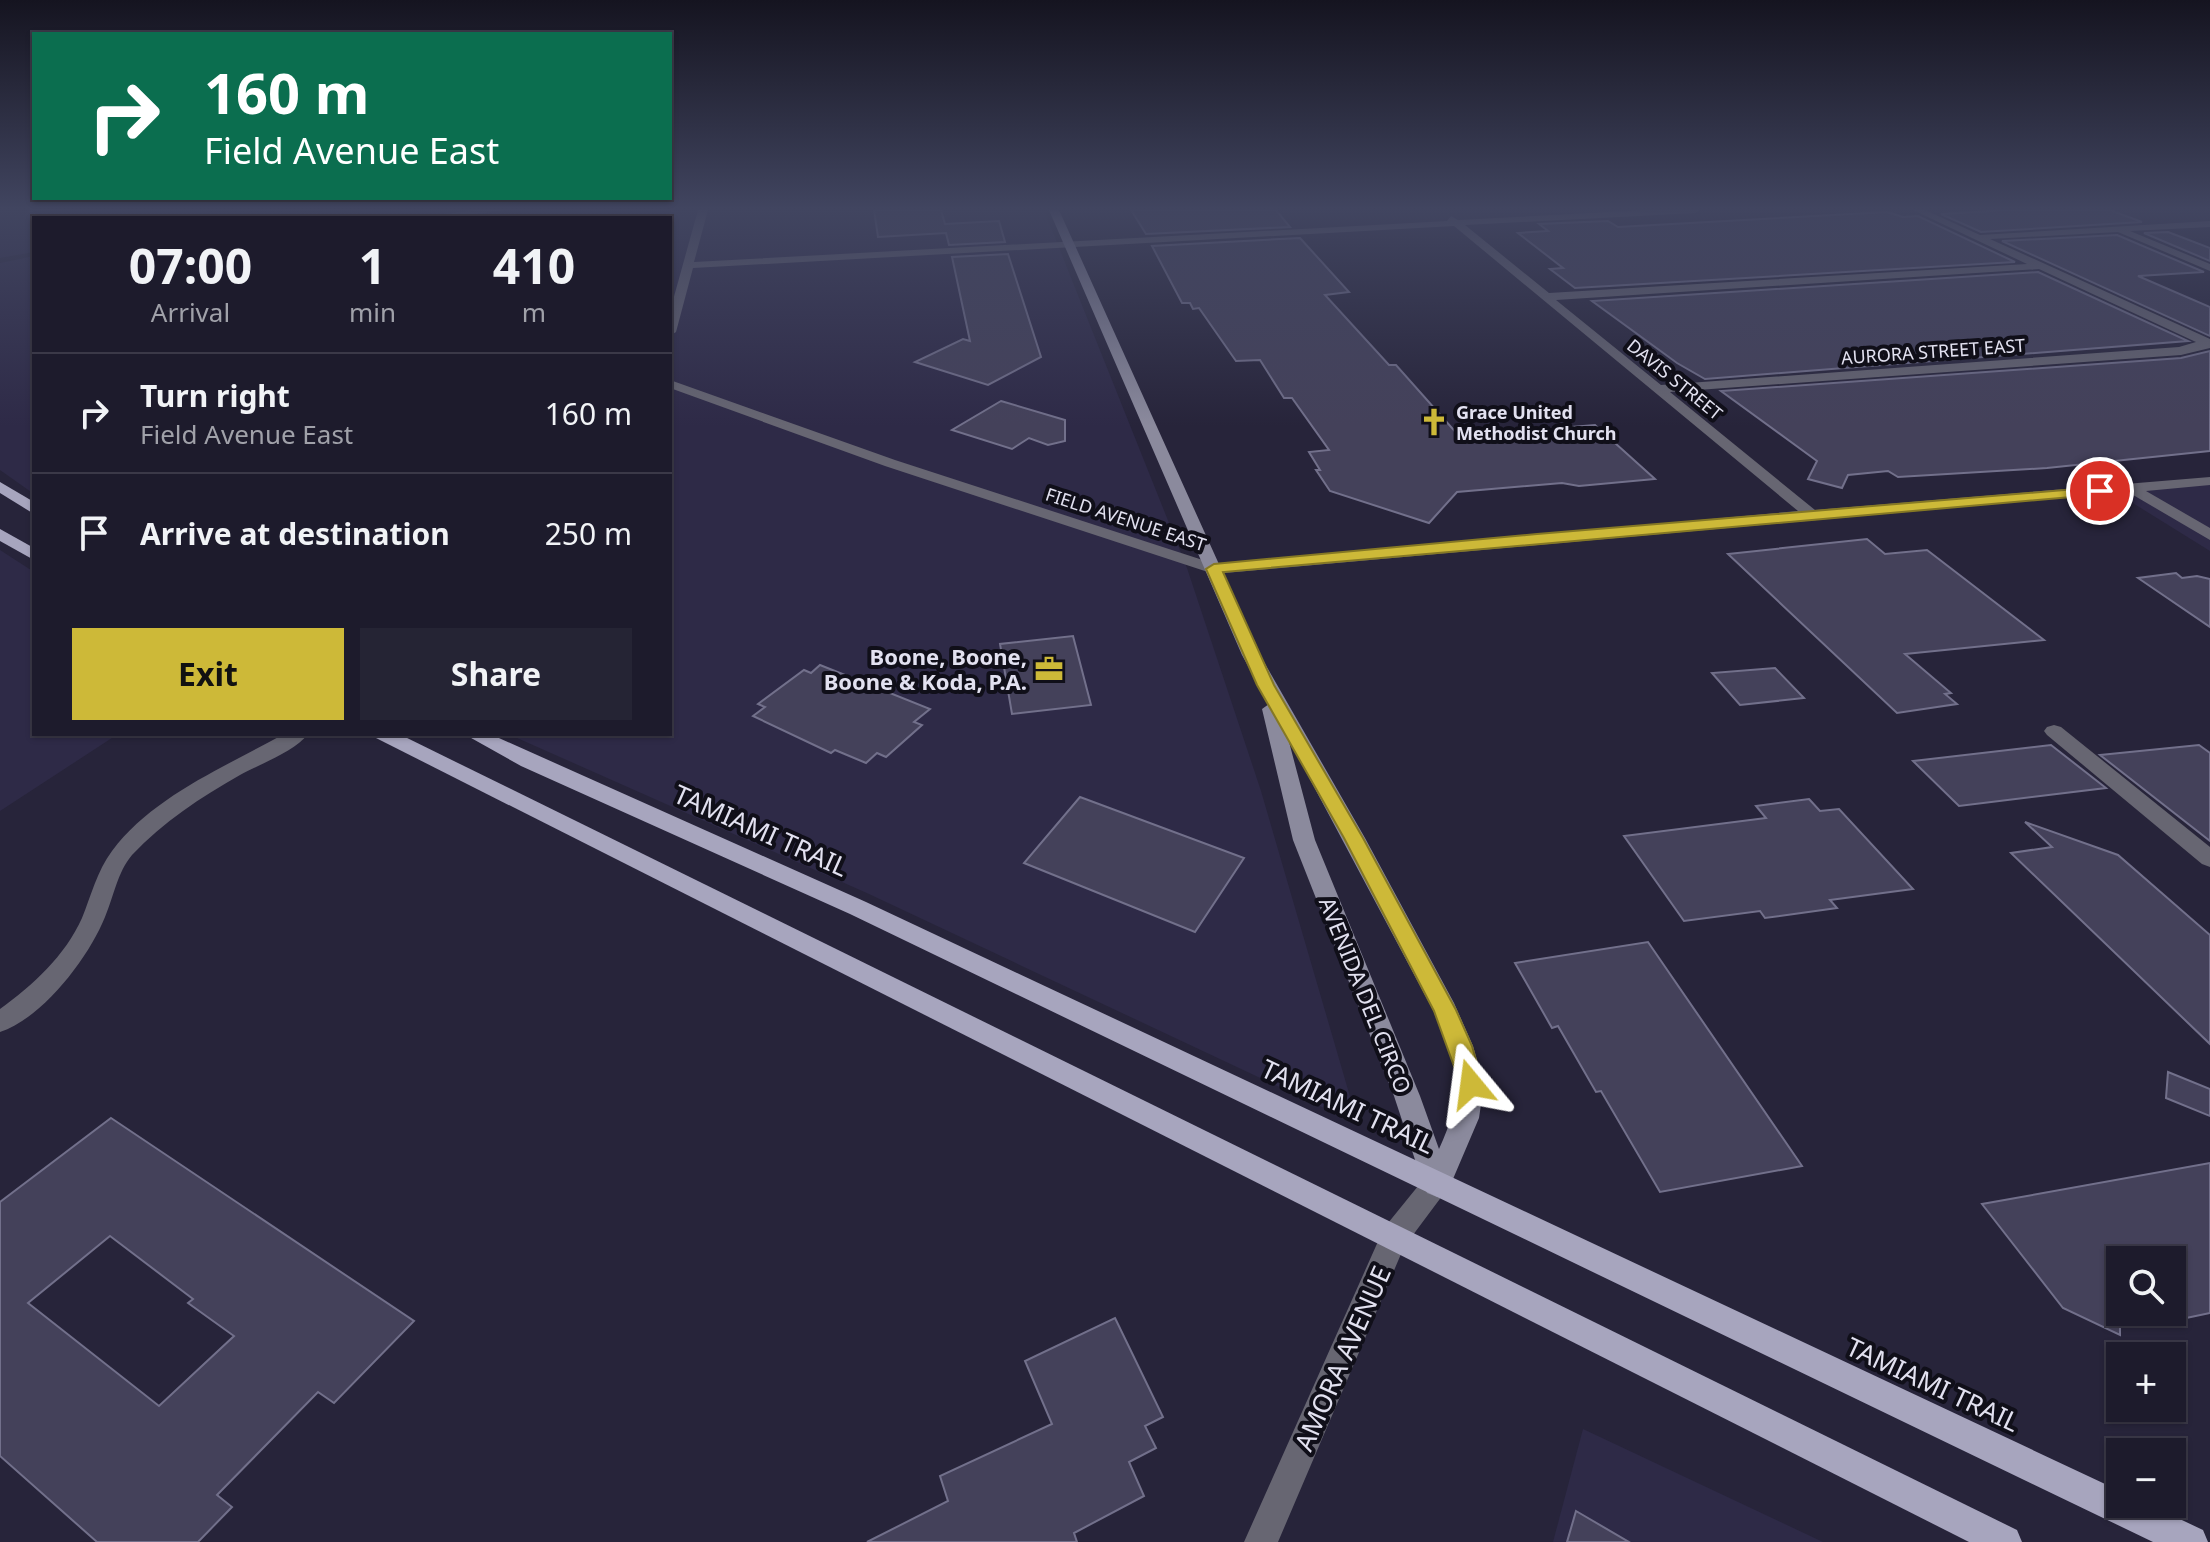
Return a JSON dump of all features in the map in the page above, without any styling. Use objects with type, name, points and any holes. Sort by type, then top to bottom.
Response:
[{"type":"main road","points":[[0,486],[32,508]]},
{"type":"main road","points":[[0,534],[32,554]]},
{"type":"main road","points":[[387,736],[2005,1542]]},
{"type":"main road","name":"TAMIAMI TRAIL","points":[[478,736],[858,908],[2191,1542]]},
{"type":"street","points":[[672,325],[683,282]]},
{"type":"street","name":"AVENIDA DEL CIRCO","points":[[1086,282],[1265,685],[1354,838],[1445,1010],[1460,1046],[1471,1084],[1466,1118],[1437,1184]]},
{"type":"street","name":"DAVIS STREET","points":[[1527,282],[1813,516]]},
{"type":"street","points":[[1545,297],[1786,282]]},
{"type":"street","points":[[2076,282],[2208,343]]},
{"type":"street","name":"AURORA STREET EAST","points":[[1659,389],[2181,351],[2208,343]]},
{"type":"street","name":"FIELD AVENUE EAST","points":[[672,385],[890,463],[1214,569],[2210,481]]},
{"type":"street","points":[[2131,488],[2210,535]]},
{"type":"street","name":"AVENIDA DEL CIRCO","points":[[1265,685],[1304,840],[1407,1096],[1437,1184]]},
{"type":"street","points":[[2054,731],[2210,859]]},
{"type":"street","points":[[0,1022],[23,1006],[71,957],[92,922],[105,881],[121,854],[178,805],[295,736]]},
{"type":"street","name":"AMORA AVENUE","points":[[1261,1542],[1394,1238],[1437,1184]]},
{"type":"shaded area","points":[[0,282],[32,282],[32,493],[0,470]]},
{"type":"shaded area","points":[[672,282],[1073,282],[1187,568],[1261,791],[1358,1124],[869,894],[513,736],[672,736]]},
{"type":"shaded area","points":[[2210,478],[2210,551],[2107,487]]},
{"type":"shaded area","points":[[0,550],[32,571],[32,736],[115,736],[0,811]]},
{"type":"shaded area","points":[[1583,1429],[1823,1542],[1553,1542]]},
{"type":"building","points":[[957,282],[1017,282],[1041,357],[988,385],[915,362],[963,339],[970,341]]},
{"type":"building","name":"Grace United Methodist Church","points":[[1171,282],[1340,282],[1349,292],[1325,295],[1389,365],[1396,365],[1459,436],[1595,425],[1655,479],[1457,492],[1429,523],[1330,491],[1309,452],[1329,450],[1292,398],[1284,398],[1260,360],[1236,361],[1199,308],[1193,309],[1190,303],[1182,303]]},
{"type":"building","points":[[1567,282],[1677,282],[1575,288]]},
{"type":"building","points":[[1885,282],[2060,282],[2188,341],[1705,379],[1677,363],[1592,301]]},
{"type":"building","points":[[2092,282],[2152,282],[2210,307],[2210,336]]},
{"type":"building","points":[[2210,351],[2210,451],[2047,468],[1898,477],[1888,471],[1848,475],[1842,488],[1808,479],[1817,461],[1721,391],[2181,358]]},
{"type":"building","points":[[1001,401],[1065,420],[1065,441],[1048,445],[1029,438],[1012,449],[952,430]]},
{"type":"building","points":[[1867,539],[1885,554],[1927,550],[2044,640],[1905,654],[1951,693],[1945,694],[1957,704],[1897,713],[1728,554]]},
{"type":"building","points":[[2176,573],[2182,578],[2197,576],[2210,579],[2210,627],[2138,578]]},
{"type":"building","name":"Boone, Boone, Boone & Koda, P.A.","points":[[1073,636],[1091,705],[1012,714],[1000,644]]},
{"type":"building","points":[[820,665],[930,709],[914,722],[922,725],[886,757],[877,753],[866,763],[835,750],[831,753],[753,716],[765,707],[758,704],[804,670],[811,673]]},
{"type":"building","points":[[1775,668],[1804,698],[1740,705],[1712,673]]},
{"type":"building","points":[[2051,745],[2106,788],[1959,806],[1913,761]]},
{"type":"building","points":[[2199,745],[2210,753],[2210,841],[2100,755]]},
{"type":"building","points":[[1080,797],[1244,858],[1195,932],[1024,863]]},
{"type":"building","points":[[1809,799],[1820,811],[1839,809],[1913,889],[1830,900],[1837,908],[1765,918],[1760,911],[1684,921],[1624,836],[1766,818],[1756,806]]},
{"type":"building","points":[[2025,822],[2118,855],[2210,935],[2210,1044],[2011,853],[2052,847]]},
{"type":"building","points":[[1648,942],[1802,1166],[1660,1192],[1601,1091],[1596,1092],[1558,1026],[1552,1028],[1515,963]]},
{"type":"building","points":[[2168,1072],[2210,1089],[2210,1116],[2166,1098]]},
{"type":"building","points":[[111,1118],[414,1321],[334,1403],[318,1392],[217,1495],[232,1507],[198,1542],[97,1542],[0,1456],[0,1202]],"holes":[[[110,1236],[193,1299],[188,1303],[234,1336],[159,1406],[28,1303]]]},
{"type":"building","points":[[2210,1163],[2210,1313],[2186,1318],[2186,1246],[2106,1246],[2106,1326],[2120,1326],[2120,1335],[2063,1308],[1982,1204]]},
{"type":"building","points":[[1115,1318],[1163,1417],[1145,1426],[1156,1448],[1129,1462],[1144,1496],[1074,1533],[1077,1542],[867,1542],[948,1501],[940,1476],[1052,1424],[1025,1361]]},
{"type":"building","points":[[1576,1511],[1629,1542],[1567,1542]]},
{"type":"place","name":"Grace United Methodist Church","points":[[1434,422]]},
{"type":"place","name":"Boone, Boone, Boone & Koda, P.A.","points":[[1049,669]]},
{"type":"route","points":[[1471,1084],[1445,1010],[1354,838],[1265,685],[1214,569],[1537,538],[2100,491]]}]
